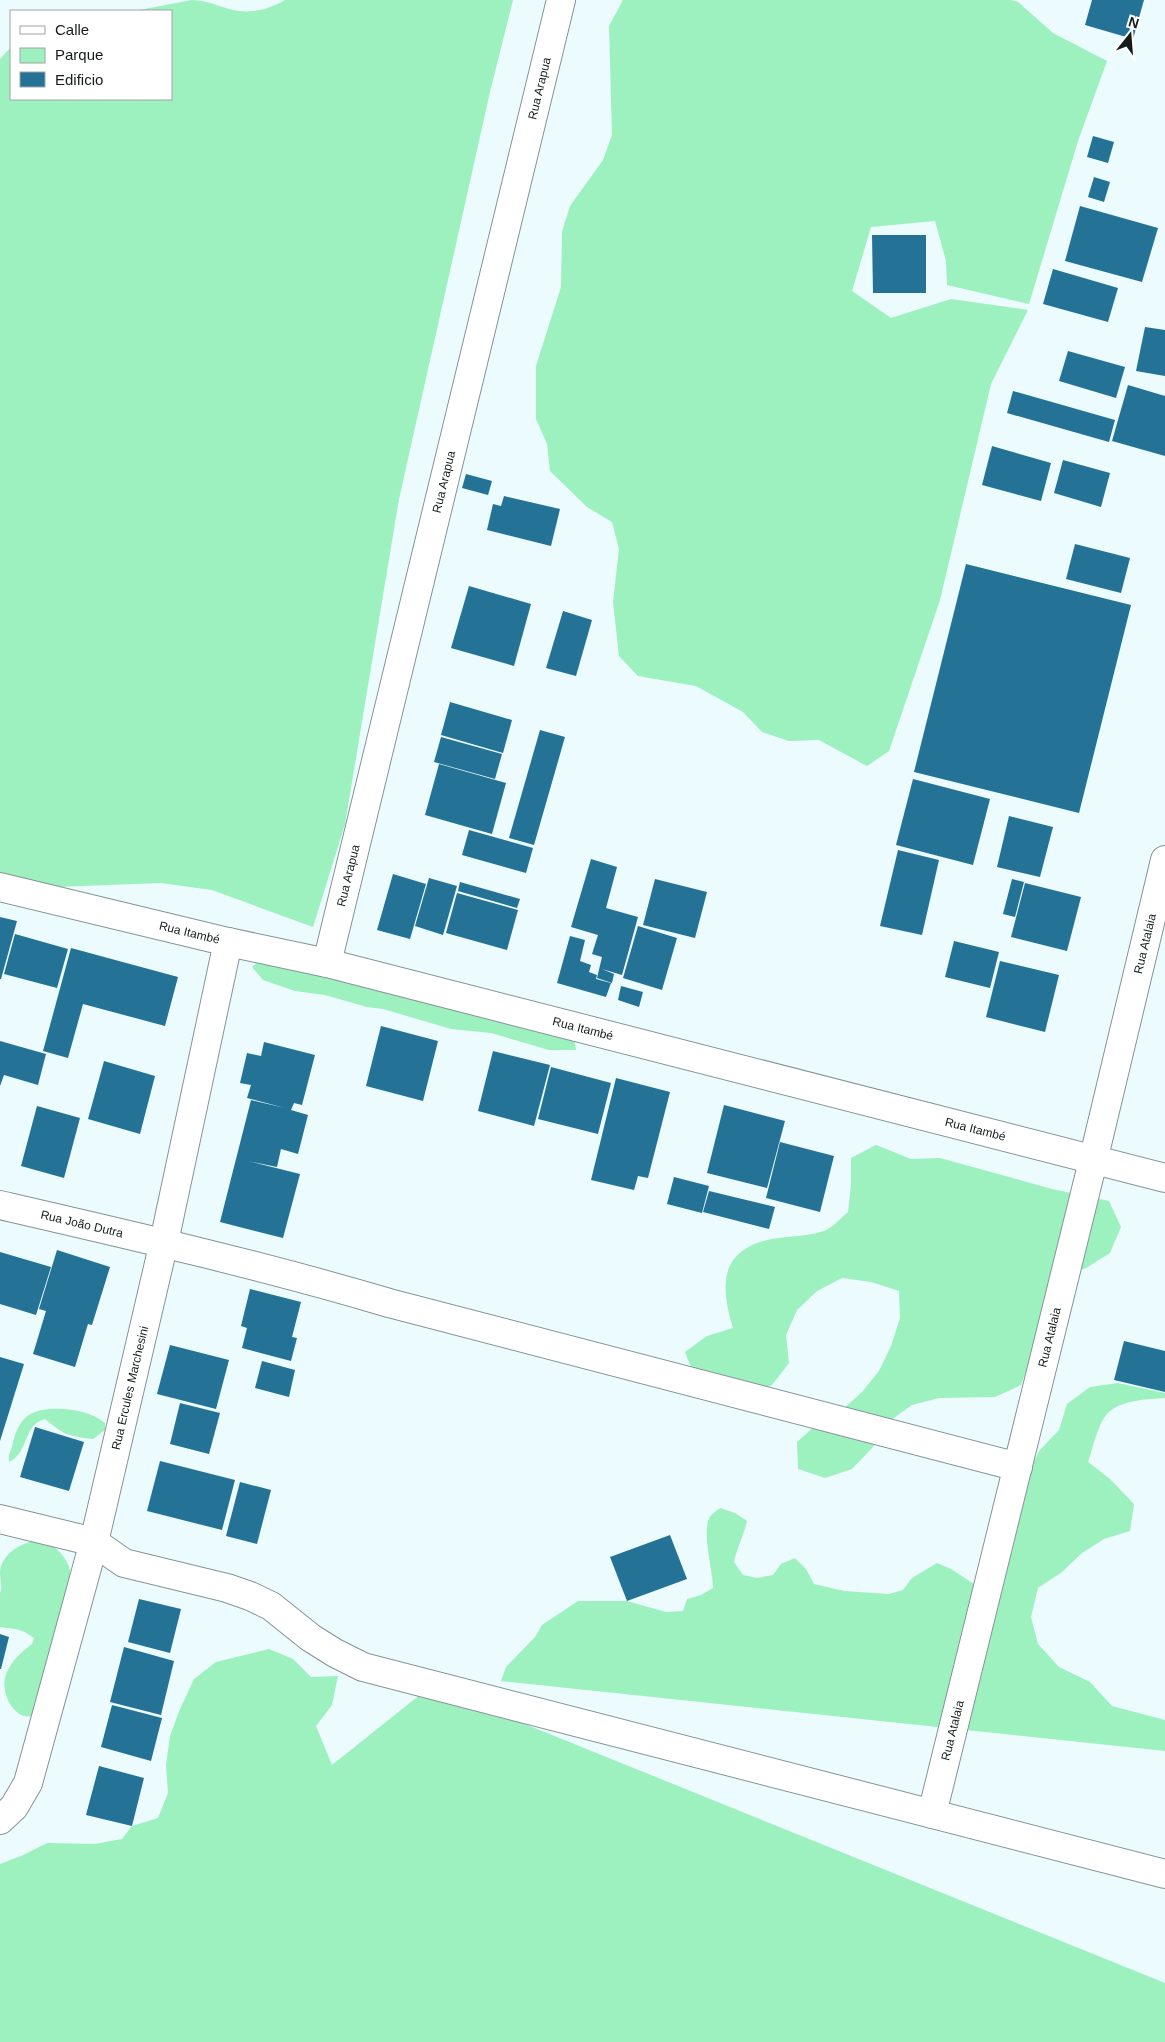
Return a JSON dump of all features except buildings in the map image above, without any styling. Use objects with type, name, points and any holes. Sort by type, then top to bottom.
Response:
[{"type":"street","name":"Rua Arapua","points":[[327,964],[561,0]]},
{"type":"street","name":"Rua Atalaia","points":[[932,1814],[1165,860]]},
{"type":"street","name":"Rua Itambé","points":[[0,887],[327,964],[1165,1178]]},
{"type":"street","name":"Rua Ercules Marchesini","points":[[0,1820],[14,1807],[28,1783],[94,1542],[164,1242],[228,942]]},
{"type":"street","name":"Rua João Dutra","points":[[0,1204],[164,1242],[303,1278],[389,1303],[1018,1467]]},
{"type":"street","points":[[0,1519],[94,1542],[124,1563],[227,1588],[250,1596],[270,1606],[311,1638],[363,1667],[1165,1874]]},
{"type":"green space","points":[[192,0],[204,1],[233,10],[251,11],[263,9],[285,0],[513,0],[490,92],[399,499],[345,824],[313,927],[212,890],[161,883],[55,887],[0,875],[0,59],[10,48],[10,100],[172,100],[172,10],[139,10]]},
{"type":"green space","points":[[623,0],[1011,0],[1018,2],[1053,33],[1107,61],[1078,141],[1029,304],[947,285],[946,261],[935,221],[871,227],[852,291],[891,318],[951,299],[1028,310],[991,384],[940,600],[889,751],[867,766],[819,740],[789,741],[762,732],[743,712],[696,686],[638,676],[619,656],[613,602],[619,549],[612,522],[587,507],[550,471],[547,444],[536,419],[536,366],[561,287],[562,232],[570,206],[603,160],[612,135],[609,26]]},
{"type":"green space","points":[[263,958],[574,1036],[576,1050],[549,1050],[491,1033],[451,1029],[383,1009],[367,1007],[325,995],[295,991],[263,980],[252,967]]},
{"type":"green space","points":[[876,1145],[911,1159],[940,1158],[1052,1189],[1109,1201],[1121,1227],[1110,1253],[1086,1268],[1060,1277],[1043,1301],[1031,1359],[1021,1385],[995,1397],[939,1398],[912,1405],[888,1422],[873,1447],[852,1469],[825,1478],[798,1469],[797,1442],[818,1423],[842,1410],[862,1392],[879,1371],[891,1346],[900,1318],[899,1291],[871,1282],[842,1278],[817,1291],[797,1310],[786,1335],[789,1363],[772,1385],[747,1397],[697,1382],[685,1352],[707,1336],[733,1328],[726,1299],[726,1286],[727,1274],[739,1254],[751,1246],[767,1240],[827,1230],[848,1212],[851,1158]]},
{"type":"green space","points":[[1118,1383],[1165,1393],[1165,1398],[1128,1403],[1109,1412],[1099,1428],[1088,1462],[1110,1479],[1134,1504],[1130,1531],[1104,1539],[1082,1553],[1062,1572],[1038,1588],[1031,1617],[1038,1644],[1059,1667],[1090,1682],[1112,1706],[1165,1720],[1165,1751],[501,1681],[506,1667],[535,1637],[542,1625],[578,1601],[627,1601],[666,1612],[683,1611],[687,1599],[701,1595],[713,1588],[707,1543],[707,1526],[713,1513],[720,1508],[735,1513],[747,1521],[734,1562],[743,1575],[757,1578],[773,1575],[781,1564],[795,1558],[806,1569],[814,1584],[844,1591],[889,1594],[903,1590],[912,1578],[937,1563],[951,1569],[974,1584],[992,1582],[1012,1552],[1018,1526],[1016,1500],[1039,1451],[1059,1430],[1067,1404],[1090,1387]]},
{"type":"green space","points":[[64,1409],[86,1413],[105,1423],[105,1430],[93,1439],[78,1437],[62,1432],[45,1419],[33,1427],[20,1452],[9,1462],[9,1454],[19,1425],[28,1416],[41,1410]]},
{"type":"green space","points":[[40,1540],[58,1550],[62,1555],[69,1567],[71,1580],[37,1714],[23,1716],[12,1707],[4,1685],[12,1663],[32,1644],[34,1638],[21,1631],[0,1627],[0,1573],[1,1566],[8,1554],[26,1543]]},
{"type":"green space","points":[[269,1649],[293,1659],[311,1677],[338,1676],[332,1705],[316,1726],[332,1765],[431,1686],[1165,1983],[1165,2042],[0,2042],[0,1864],[47,1843],[95,1844],[122,1839],[132,1826],[158,1818],[168,1793],[166,1765],[170,1736],[194,1679],[216,1662]]}]
